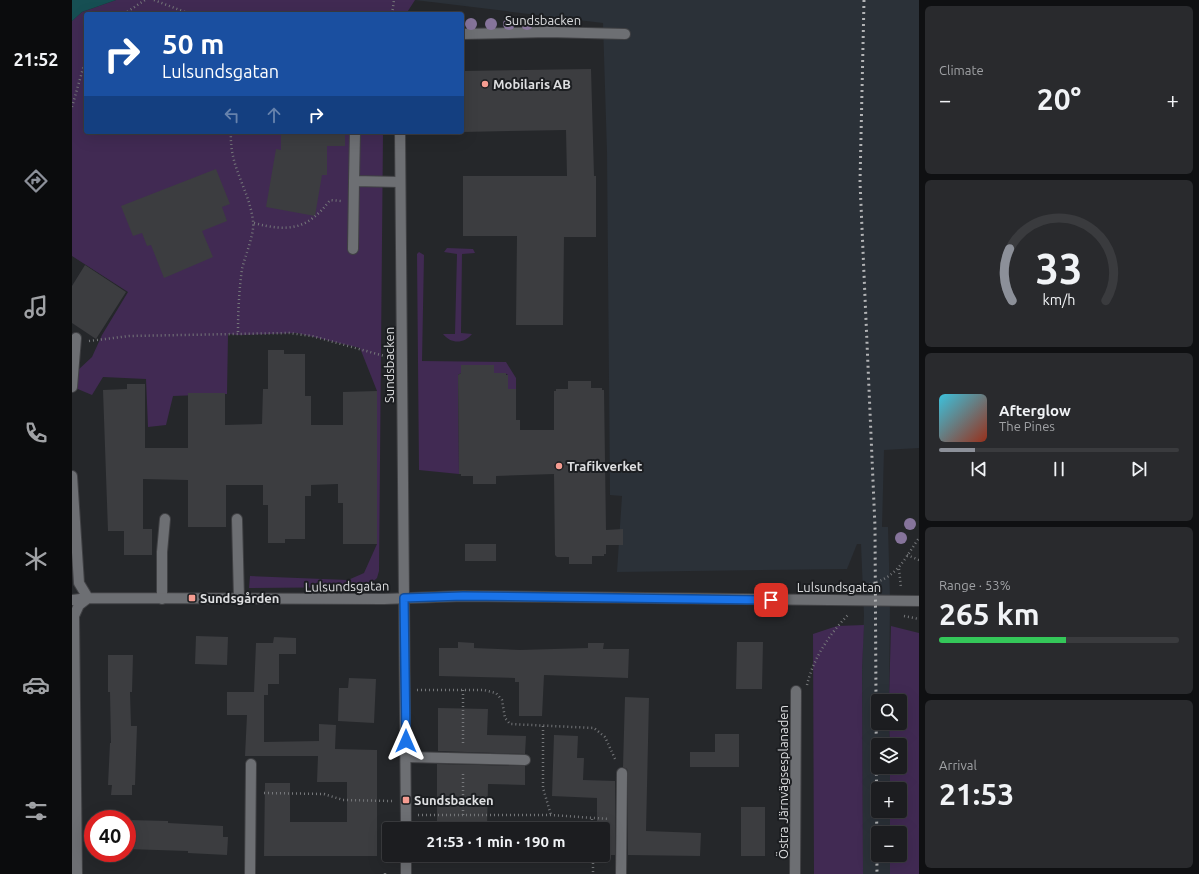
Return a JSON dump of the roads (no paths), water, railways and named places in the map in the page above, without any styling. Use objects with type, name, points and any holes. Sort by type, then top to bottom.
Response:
[{"type":"street","name":"Sundsbacken","points":[[464,34],[548,32],[625,34]]},
{"type":"street","points":[[353,249],[355,134]]},
{"type":"street","name":"Sundsbacken","points":[[400,134],[406,822]]},
{"type":"street","points":[[354,181],[400,182]]},
{"type":"street","points":[[72,387],[76,338]]},
{"type":"street","points":[[72,476],[79,583],[88,598],[79,605],[74,616],[74,806],[77,874]]},
{"type":"street","points":[[162,599],[162,552],[165,519]]},
{"type":"street","points":[[237,519],[239,599]]},
{"type":"street","name":"Lulsundsgatan","points":[[72,600],[88,598],[239,599],[404,598],[463,596],[919,601]]},
{"type":"street","name":"Östra Järnvägsesplanaden","points":[[795,874],[796,691]]},
{"type":"street","points":[[406,757],[525,760]]},
{"type":"street","points":[[250,874],[251,764]]},
{"type":"street","points":[[621,874],[622,774]]},
{"type":"street","points":[[406,862],[406,874]]},
{"type":"water","points":[[72,0],[116,0],[82,12],[72,21]]},
{"type":"railway","points":[[864,0],[860,182],[875,527],[877,874]]},
{"type":"place","name":"Mobilaris AB","points":[[485,84]]},
{"type":"place","name":"Trafikverket","points":[[559,466]]},
{"type":"place","name":"Sundsgården","points":[[192,598]]},
{"type":"place","name":"Sundsbacken","points":[[406,800]]}]
